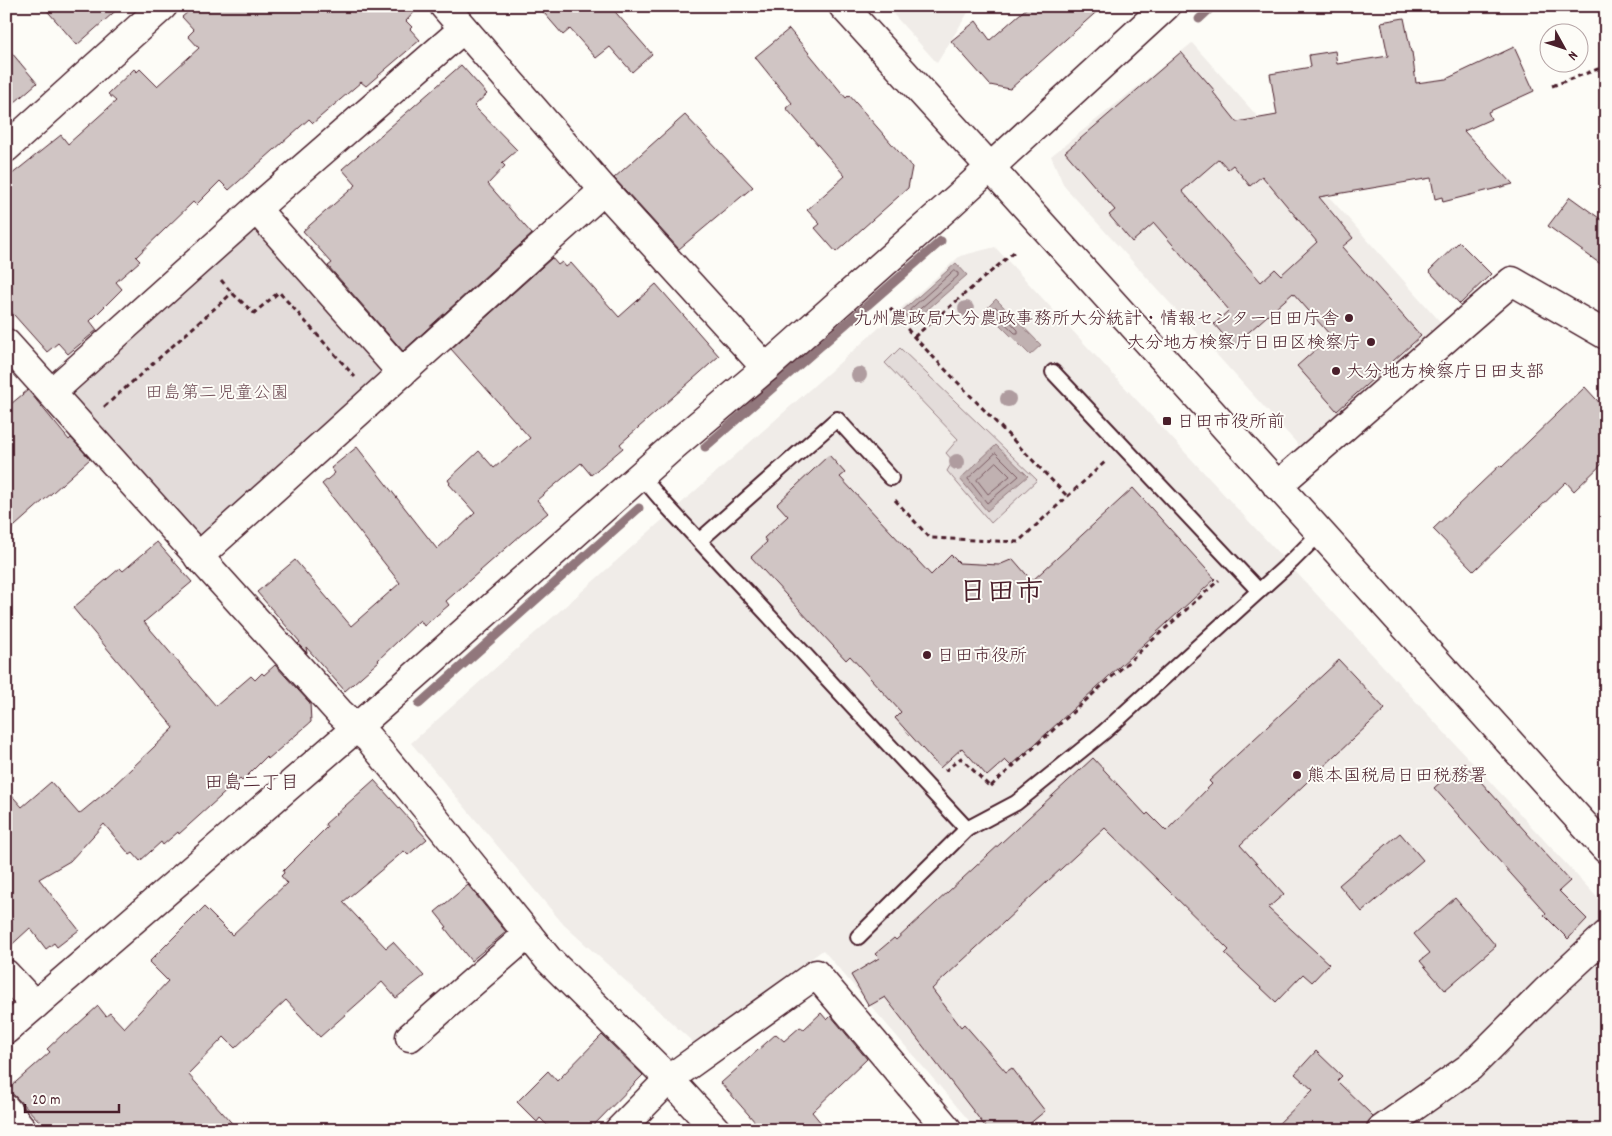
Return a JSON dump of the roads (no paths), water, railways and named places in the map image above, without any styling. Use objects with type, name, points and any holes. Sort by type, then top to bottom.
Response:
[{"type":"street","points":[[6,148],[163,6]]},
{"type":"street","points":[[444,6],[604,190],[766,368]]},
{"type":"street","points":[[843,6],[1606,849]]},
{"type":"street","points":[[6,1030],[356,728],[677,443],[766,368],[946,208],[1161,8]]},
{"type":"street","points":[[51,393],[256,208],[463,29]]},
{"type":"street","points":[[198,557],[604,190]]},
{"type":"street","points":[[256,208],[402,373]]},
{"type":"street","points":[[1277,486],[1512,281],[1606,335]]},
{"type":"street","points":[[6,343],[339,712],[369,740],[548,958],[669,1079],[716,1130]]},
{"type":"street","points":[[410,1037],[528,934]]},
{"type":"street","points":[[1381,1130],[1470,1067],[1547,990],[1606,935]]},
{"type":"street","points":[[6,974],[35,1005]]},
{"type":"street","points":[[619,1130],[669,1079],[816,974],[948,1130]]},
{"type":"street","points":[[6,1109],[23,1130]]},
{"type":"lane","points":[[1052,372],[1259,591]]},
{"type":"lane","points":[[699,541],[837,419],[891,478]]},
{"type":"lane","points":[[642,476],[699,541],[968,829]]},
{"type":"lane","points":[[858,937],[968,829],[1016,803],[1104,732],[1320,533]]},
{"type":"water","points":[[956,263],[967,275],[912,323],[901,312]]},
{"type":"water","points":[[996,299],[1041,345],[1030,355],[985,310]]},
{"type":"water","points":[[996,445],[1028,476],[987,511],[960,479]]},
{"type":"waterway","points":[[1199,19],[1213,6]]},
{"type":"waterway","points":[[705,447],[941,241]]},
{"type":"waterway","points":[[419,704],[639,508]]},
{"type":"place","name":"九州農政局大分農政事務所大分統計・情報センター日田庁舎","points":[[1349,318]]},
{"type":"place","name":"大分地方検察庁日田区検察庁","points":[[1371,342]]},
{"type":"place","name":"大分地方検察庁日田支部","points":[[1336,371]]},
{"type":"place","name":"日田市役所前","points":[[1167,421]]},
{"type":"place","name":"日田市役所","points":[[927,655]]},
{"type":"place","name":"熊本国税局日田税務署","points":[[1297,775]]},
{"type":"district","name":"日田市","points":[[1001,590]]},
{"type":"district","name":"田島二丁目","points":[[252,781]]},
{"type":"park label","name":"田島第二児童公園","points":[[217,392]]}]
